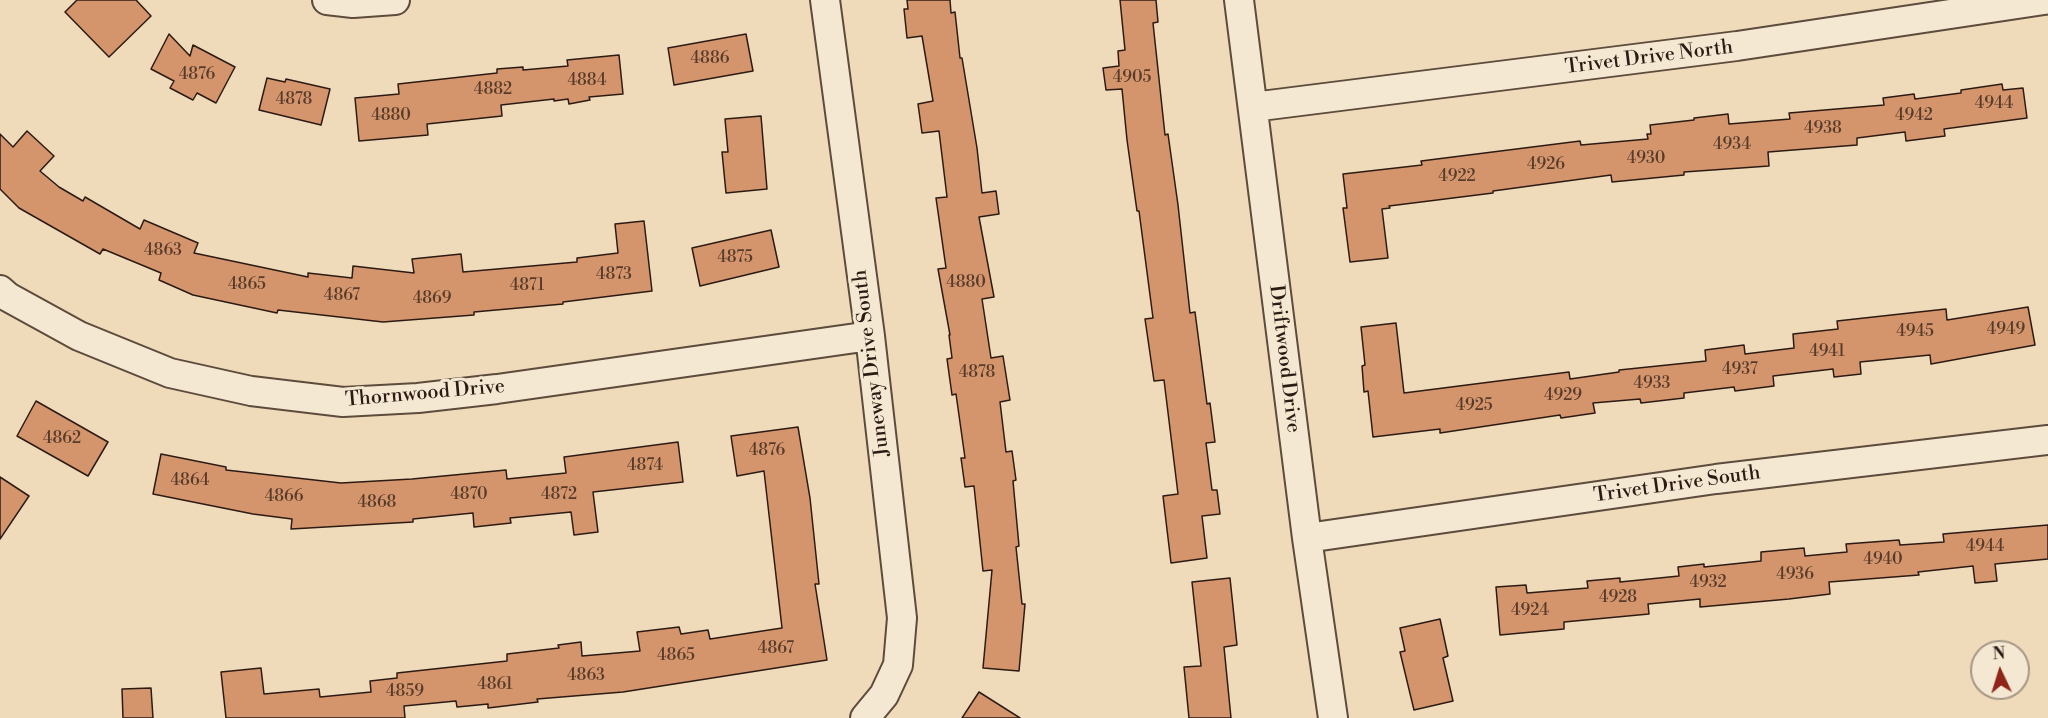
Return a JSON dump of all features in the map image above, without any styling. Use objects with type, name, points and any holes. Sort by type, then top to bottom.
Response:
[{"type":"street","points":[[327,0],[353,3],[395,0]]},
{"type":"street","name":"Juneway Drive South","points":[[825,0],[870,336],[902,618],[898,664],[884,695],[865,718]]},
{"type":"street","name":"Driftwood Drive","points":[[1239,0],[1307,538],[1333,718]]},
{"type":"street","name":"Trivet Drive North","points":[[1253,107],[1737,46],[2044,0]]},
{"type":"street","name":"Thornwood Drive","points":[[3,299],[79,336],[170,374],[251,391],[343,402],[418,398],[497,389],[870,336]]},
{"type":"street","name":"Trivet Drive South","points":[[1307,538],[1716,479],[2048,440]]},
{"type":"building","points":[[77,0],[136,0],[151,16],[109,57],[65,12]]},
{"type":"building","points":[[907,0],[950,0],[951,13],[955,12],[960,58],[962,58],[977,148],[982,193],[996,191],[999,214],[979,217],[994,297],[982,299],[991,358],[1003,356],[1010,400],[1000,402],[1006,452],[1012,451],[1016,480],[1013,481],[1019,546],[1016,547],[1022,604],[1025,604],[1019,671],[983,668],[992,570],[983,571],[974,486],[965,487],[961,458],[965,458],[956,394],[952,395],[947,359],[952,358],[950,335],[938,269],[946,268],[936,198],[947,197],[939,131],[922,133],[918,104],[933,101],[922,36],[907,38],[904,9],[908,9]]},
{"type":"building","points":[[1120,0],[1156,0],[1158,22],[1153,23],[1165,135],[1168,134],[1190,313],[1195,312],[1207,404],[1210,403],[1215,442],[1206,443],[1212,490],[1217,490],[1220,514],[1202,516],[1207,558],[1171,563],[1163,496],[1178,494],[1164,380],[1154,381],[1145,319],[1153,318],[1127,140],[1122,89],[1106,90],[1103,68],[1119,66],[1118,51],[1125,50]]},
{"type":"building","points":[[169,34],[190,56],[193,45],[235,67],[216,103],[197,93],[193,100],[170,88],[174,81],[151,69]]},
{"type":"building","points":[[746,34],[753,71],[674,85],[668,48]]},
{"type":"building","points":[[619,55],[623,94],[589,97],[590,100],[569,104],[568,99],[554,101],[554,99],[501,105],[502,116],[427,124],[428,135],[359,141],[355,98],[399,94],[398,84],[497,73],[497,69],[523,67],[523,70],[568,66],[567,60]]},
{"type":"building","points":[[267,78],[285,82],[286,79],[330,89],[321,125],[259,110]]},
{"type":"building","points":[[2002,84],[2003,90],[2023,88],[2027,118],[1944,129],[1945,136],[1906,141],[1905,132],[1857,138],[1857,145],[1768,152],[1769,166],[1684,172],[1684,175],[1612,182],[1611,175],[1389,206],[1390,208],[1382,209],[1388,258],[1350,262],[1343,208],[1347,208],[1343,174],[1422,165],[1421,161],[1580,141],[1581,145],[1648,139],[1647,134],[1651,134],[1650,125],[1694,120],[1694,118],[1728,114],[1729,124],[1790,119],[1789,113],[1884,105],[1883,98],[1914,94],[1915,99],[1961,93],[1961,90]]},
{"type":"building","points":[[761,116],[767,189],[726,193],[722,152],[728,152],[725,119]]},
{"type":"building","points":[[27,131],[54,156],[40,171],[59,187],[83,201],[85,197],[140,229],[144,220],[198,243],[194,253],[308,277],[308,273],[352,278],[353,266],[414,273],[412,259],[461,254],[463,272],[577,262],[577,258],[618,253],[615,224],[644,221],[652,291],[563,302],[563,304],[474,312],[474,315],[383,322],[278,310],[277,313],[193,295],[159,280],[161,273],[103,249],[100,254],[19,208],[0,189],[0,134],[13,147]]},
{"type":"building","points":[[771,230],[779,267],[700,286],[692,248]]},
{"type":"building","points":[[2028,307],[2035,345],[1931,364],[1930,355],[1860,362],[1861,374],[1834,377],[1833,369],[1773,376],[1774,386],[1735,391],[1734,387],[1684,393],[1684,398],[1641,403],[1640,399],[1593,403],[1595,413],[1561,418],[1560,415],[1440,433],[1440,429],[1373,437],[1368,391],[1364,392],[1362,366],[1365,365],[1361,327],[1396,323],[1404,393],[1569,372],[1570,379],[1619,372],[1619,370],[1706,361],[1705,350],[1744,345],[1745,354],[1794,348],[1793,334],[1838,329],[1837,321],[1946,309],[1947,320]]},
{"type":"building","points":[[36,401],[108,442],[88,476],[17,436]]},
{"type":"building","points":[[798,427],[810,498],[819,584],[815,584],[827,660],[623,692],[537,699],[538,702],[488,708],[488,704],[457,707],[456,701],[404,706],[405,718],[226,718],[221,672],[261,668],[264,694],[319,689],[320,697],[371,692],[370,681],[397,678],[397,673],[507,661],[507,654],[559,648],[558,645],[581,642],[582,656],[640,651],[637,632],[679,627],[681,634],[708,630],[710,639],[782,628],[764,471],[737,476],[731,436]]},
{"type":"building","points":[[678,442],[683,482],[593,492],[598,532],[574,535],[571,512],[510,518],[511,523],[474,527],[473,513],[413,519],[413,522],[291,529],[292,519],[253,514],[153,494],[161,454],[226,467],[226,470],[341,483],[506,470],[507,479],[566,473],[564,457]]},
{"type":"building","points":[[0,477],[29,496],[0,539]]},
{"type":"building","points":[[2048,525],[2048,559],[1995,564],[1997,581],[1975,583],[1973,566],[1918,572],[1919,575],[1829,582],[1830,594],[1789,599],[1700,607],[1700,599],[1648,604],[1649,614],[1564,622],[1564,629],[1500,635],[1496,587],[1526,585],[1527,593],[1588,588],[1587,581],[1620,578],[1620,582],[1679,576],[1678,567],[1704,564],[1704,567],[1761,561],[1761,552],[1804,548],[1805,556],[1847,552],[1846,544],[1899,540],[1900,545],[1944,542],[1943,534]]},
{"type":"building","points":[[1230,578],[1237,645],[1224,647],[1231,718],[1189,718],[1184,667],[1201,666],[1192,582]]},
{"type":"building","points":[[1440,619],[1448,656],[1443,658],[1453,701],[1414,710],[1400,652],[1405,651],[1400,628]]},
{"type":"building","points":[[151,688],[153,718],[123,718],[122,689]]},
{"type":"building","points":[[979,692],[1020,718],[962,718]]}]
